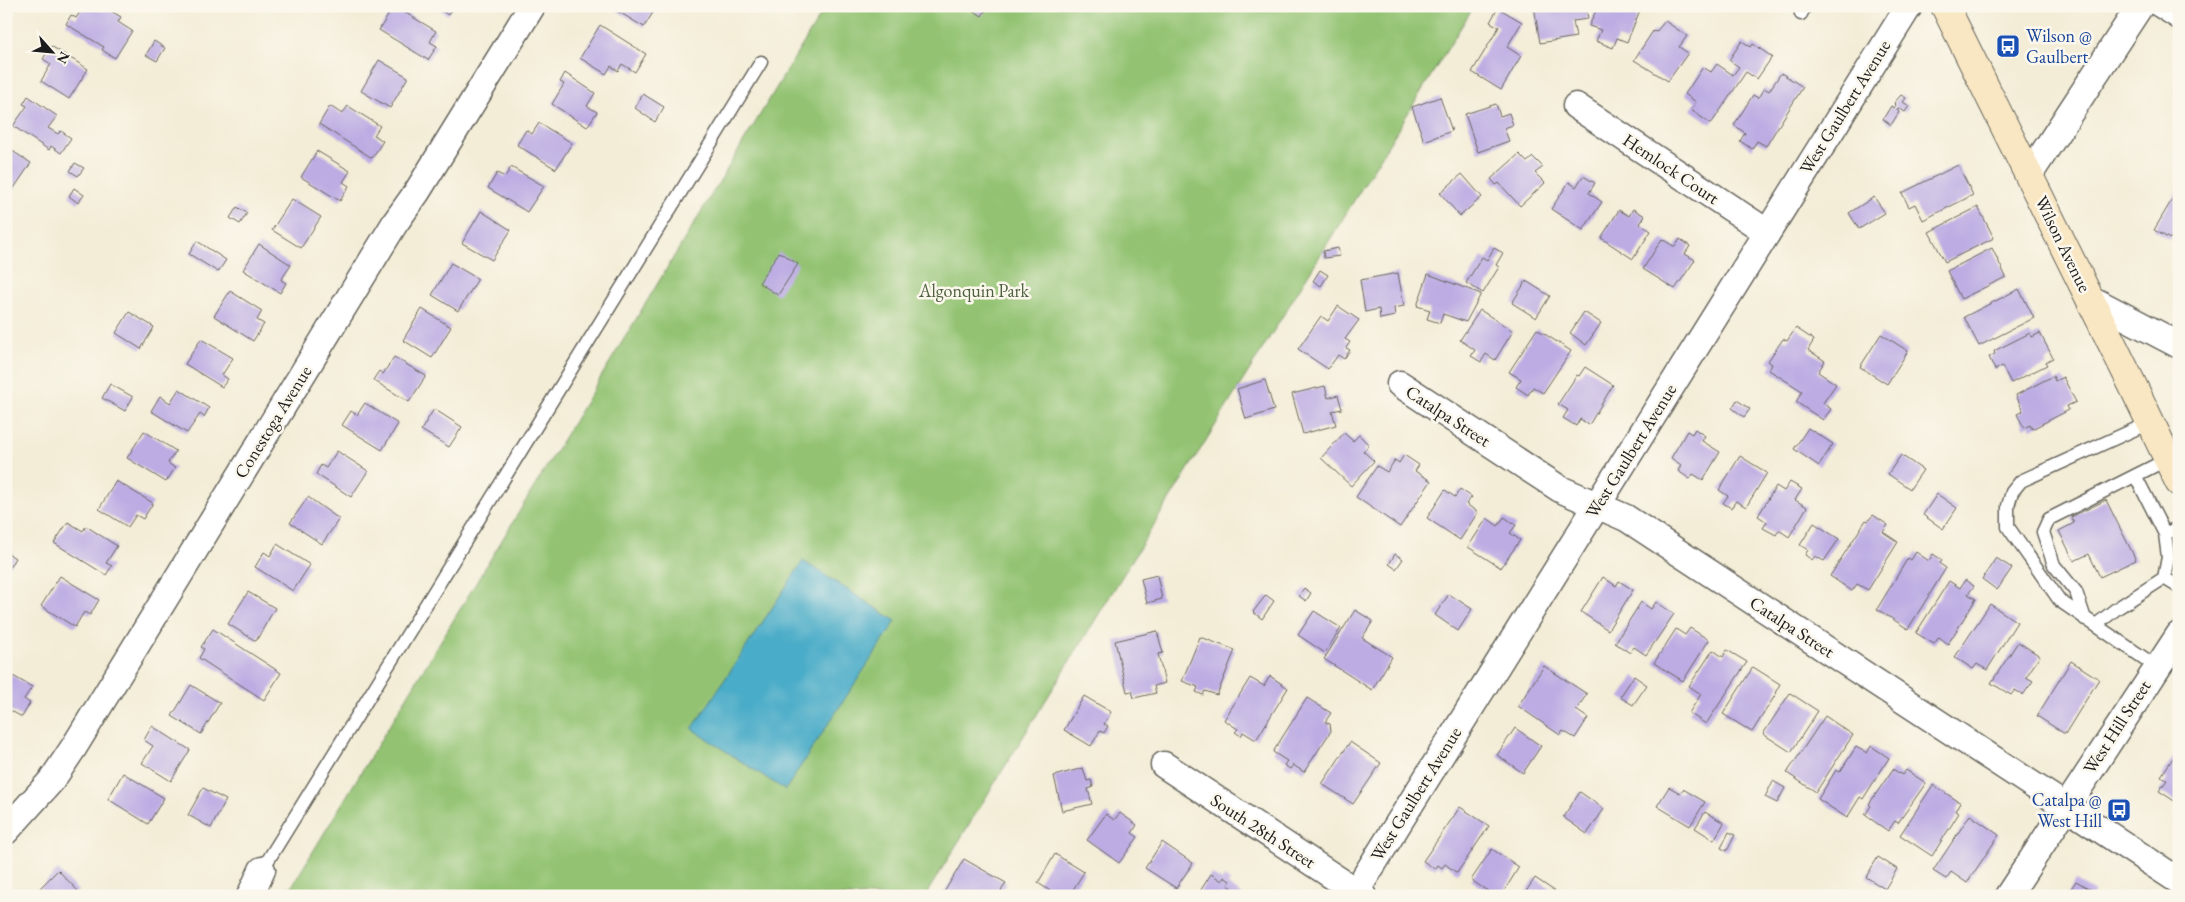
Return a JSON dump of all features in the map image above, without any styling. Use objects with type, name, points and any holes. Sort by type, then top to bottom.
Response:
[{"type":"street","name":"Conestoga Avenue","points":[[6,831],[52,780],[74,747],[394,223],[417,192],[532,6]]},
{"type":"street","name":"West Gaulbert Avenue","points":[[1357,894],[1766,232],[1909,6]]},
{"type":"street","name":"Wilson Avenue","points":[[1945,6],[2174,471]]},
{"type":"street","points":[[2029,175],[2140,6]]},
{"type":"street","name":"Hemlock Court","points":[[1576,106],[1766,232]]},
{"type":"street","points":[[2089,298],[2179,345]]},
{"type":"street","name":"Catalpa Street","points":[[1400,384],[1560,489],[1626,518],[2179,881]]},
{"type":"street","name":"West Hill Street","points":[[2008,896],[2179,635]]},
{"type":"street","name":"South 28th Street","points":[[1164,765],[1357,894]]},
{"type":"street","points":[[250,896],[262,870]]},
{"type":"lane","points":[[2150,6],[2179,24]]},
{"type":"lane","points":[[262,870],[761,62]]},
{"type":"lane","points":[[2151,422],[2021,481],[2012,492],[2008,506],[2008,527],[2060,601],[2157,667]]},
{"type":"lane","points":[[2090,622],[2076,592],[2054,564],[2043,532],[2049,519],[2060,512],[2136,477],[2174,471]]},
{"type":"lane","points":[[2090,622],[2116,610],[2164,578],[2168,556],[2165,534],[2136,477]]},
{"type":"lane","points":[[2165,534],[2179,527]]},
{"type":"lane","points":[[2164,578],[2179,586]]},
{"type":"green space","name":"Algonquin Park","points":[[826,6],[1474,6],[925,896],[286,896]]},
{"type":"water","points":[[803,561],[896,621],[785,790],[692,729]]},
{"type":"building","points":[[84,6],[95,6],[103,11],[106,8],[121,17],[118,22],[132,31],[115,58],[102,50],[104,47],[66,24],[71,15],[76,18]]},
{"type":"building","points":[[394,6],[436,31],[430,42],[437,46],[428,60],[379,30]]},
{"type":"building","points":[[435,6],[453,6],[448,15]]},
{"type":"building","points":[[609,6],[657,6],[644,27]]},
{"type":"building","points":[[966,6],[988,6],[982,16]]},
{"type":"building","points":[[1534,6],[1586,6],[1588,19],[1573,21],[1576,37],[1540,43]]},
{"type":"building","points":[[1598,6],[1631,6],[1640,10],[1627,42],[1617,38],[1613,48],[1596,41],[1601,30],[1589,26]]},
{"type":"building","points":[[1498,8],[1522,22],[1507,47],[1521,56],[1501,90],[1472,72],[1499,27],[1490,22]]},
{"type":"building","points":[[1665,21],[1687,36],[1679,47],[1688,53],[1668,81],[1634,60],[1653,31],[1656,32]]},
{"type":"building","points":[[600,25],[646,54],[635,72],[622,64],[618,71],[611,66],[606,74],[580,58]]},
{"type":"building","points":[[154,41],[165,48],[157,61],[146,55]]},
{"type":"building","points":[[1742,41],[1751,47],[1753,44],[1772,57],[1757,79],[1746,72],[1711,124],[1691,110],[1696,102],[1685,94],[1703,67],[1711,72],[1717,64],[1733,75],[1739,67],[1729,60]]},
{"type":"building","points":[[51,46],[88,69],[69,99],[41,81],[51,64],[43,59]]},
{"type":"building","points":[[379,60],[408,77],[390,108],[361,91]]},
{"type":"building","points":[[565,73],[595,93],[587,106],[597,112],[587,127],[552,104],[564,84],[560,82]]},
{"type":"building","points":[[1781,73],[1803,87],[1766,146],[1757,141],[1752,149],[1740,141],[1745,133],[1734,125],[1753,95],[1758,98],[1764,88],[1769,91]]},
{"type":"building","points":[[643,94],[664,107],[655,122],[635,108]]},
{"type":"building","points":[[1901,95],[1906,98],[1903,102],[1909,106],[1905,112],[1898,108],[1899,112],[1891,125],[1883,119],[1891,106],[1894,108],[1896,105],[1894,103]]},
{"type":"building","points":[[28,96],[57,116],[48,128],[58,134],[61,131],[71,138],[61,153],[51,146],[49,150],[13,126],[27,106],[23,104]]},
{"type":"building","points":[[1440,97],[1452,131],[1424,141],[1412,107]]},
{"type":"building","points":[[1496,104],[1500,116],[1509,113],[1513,125],[1504,128],[1509,141],[1478,152],[1465,114]]},
{"type":"building","points":[[330,106],[342,114],[348,106],[380,126],[374,135],[383,141],[372,158],[319,124]]},
{"type":"building","points":[[539,123],[572,143],[556,169],[517,145],[526,130],[532,134]]},
{"type":"building","points":[[6,147],[31,163],[12,191],[6,187]]},
{"type":"building","points":[[317,151],[350,171],[343,182],[349,186],[340,201],[301,177]]},
{"type":"building","points":[[1519,154],[1527,162],[1533,157],[1543,167],[1535,173],[1545,183],[1520,206],[1499,183],[1496,185],[1491,179]]},
{"type":"building","points":[[75,163],[84,168],[78,176],[70,171]]},
{"type":"building","points":[[1958,165],[1973,195],[1923,220],[1915,204],[1909,207],[1902,193]]},
{"type":"building","points":[[511,167],[544,186],[527,212],[488,188],[497,173],[505,177]]},
{"type":"building","points":[[1462,174],[1482,197],[1460,216],[1440,193]]},
{"type":"building","points":[[1583,176],[1595,183],[1589,193],[1602,202],[1583,230],[1551,209],[1569,182],[1576,187]]},
{"type":"building","points":[[74,188],[84,195],[78,203],[69,196]]},
{"type":"building","points":[[2179,188],[2179,224],[2170,239],[2154,230]]},
{"type":"building","points":[[1874,197],[1885,213],[1859,229],[1849,213]]},
{"type":"building","points":[[292,199],[321,217],[301,248],[272,230]]},
{"type":"building","points":[[237,207],[247,213],[240,224],[230,218]]},
{"type":"building","points":[[1978,207],[1994,238],[1945,262],[1929,232]]},
{"type":"building","points":[[1633,209],[1645,216],[1640,224],[1651,231],[1633,259],[1601,238],[1619,210],[1629,216]]},
{"type":"building","points":[[481,211],[511,230],[492,260],[462,243]]},
{"type":"building","points":[[1662,239],[1675,247],[1680,239],[1690,246],[1685,254],[1695,260],[1675,289],[1643,269]]},
{"type":"building","points":[[197,241],[226,260],[218,272],[189,254]]},
{"type":"building","points":[[259,244],[291,265],[281,280],[286,283],[280,293],[243,270]]},
{"type":"building","points":[[1338,248],[1340,256],[1324,258],[1323,251]]},
{"type":"building","points":[[1494,248],[1503,253],[1496,265],[1499,267],[1483,293],[1466,283],[1482,257],[1487,260]]},
{"type":"building","points":[[1992,248],[2006,277],[1961,299],[1947,271]]},
{"type":"building","points":[[779,252],[798,264],[778,295],[759,283]]},
{"type":"building","points":[[451,263],[478,279],[458,311],[432,295]]},
{"type":"building","points":[[1320,270],[1328,275],[1321,286],[1313,281]]},
{"type":"building","points":[[1398,273],[1404,306],[1394,308],[1395,316],[1380,319],[1379,309],[1365,312],[1360,280]]},
{"type":"building","points":[[1428,274],[1481,294],[1466,322],[1443,314],[1440,323],[1427,319],[1430,310],[1417,306]]},
{"type":"building","points":[[1526,281],[1550,296],[1536,318],[1512,303]]},
{"type":"building","points":[[2019,289],[2034,318],[1979,346],[1964,317]]},
{"type":"building","points":[[230,291],[262,311],[257,320],[264,324],[253,341],[214,316]]},
{"type":"building","points":[[1338,306],[1359,320],[1345,339],[1350,342],[1346,348],[1350,350],[1344,359],[1338,355],[1328,369],[1298,349],[1321,316],[1328,321]]},
{"type":"building","points":[[422,309],[451,327],[432,358],[403,340]]},
{"type":"building","points":[[1480,310],[1513,331],[1495,360],[1486,354],[1481,362],[1471,356],[1475,350],[1460,340]]},
{"type":"building","points":[[129,312],[154,327],[141,349],[116,333]]},
{"type":"building","points":[[1584,312],[1601,323],[1586,345],[1570,333]]},
{"type":"building","points":[[1796,328],[1814,340],[1808,350],[1825,361],[1818,372],[1836,384],[1823,403],[1831,409],[1823,420],[1796,402],[1802,391],[1769,370],[1772,364],[1768,361],[1783,339],[1787,341]]},
{"type":"building","points":[[1537,329],[1571,351],[1543,393],[1533,387],[1528,395],[1516,387],[1521,379],[1509,372]]},
{"type":"building","points":[[2030,333],[2032,337],[2040,333],[2053,358],[2045,362],[2047,365],[2011,383],[2002,366],[1995,370],[1989,357],[1995,354],[1994,351]]},
{"type":"building","points":[[1881,334],[1908,351],[1887,384],[1860,367]]},
{"type":"building","points":[[201,339],[233,358],[222,375],[228,379],[222,387],[185,364]]},
{"type":"building","points":[[394,357],[426,376],[409,402],[373,380],[379,371],[383,374]]},
{"type":"building","points":[[1585,367],[1613,385],[1589,425],[1580,419],[1576,426],[1563,418],[1568,410],[1558,404],[1577,375],[1579,376]]},
{"type":"building","points":[[2053,376],[2055,381],[2063,377],[2076,402],[2067,406],[2069,410],[2032,429],[2030,425],[2024,428],[2017,414],[2023,411],[2016,395]]},
{"type":"building","points":[[1265,380],[1274,410],[1246,419],[1237,389]]},
{"type":"building","points":[[110,384],[133,397],[125,411],[102,398]]},
{"type":"building","points":[[1325,386],[1328,398],[1338,395],[1342,409],[1332,411],[1336,425],[1303,434],[1292,394]]},
{"type":"building","points":[[179,389],[209,408],[204,417],[200,414],[187,433],[151,411],[160,396],[170,403]]},
{"type":"building","points":[[1737,400],[1750,409],[1744,417],[1732,408]]},
{"type":"building","points":[[365,403],[398,424],[382,450],[342,425],[351,411],[357,415]]},
{"type":"building","points":[[434,409],[462,427],[449,447],[421,430]]},
{"type":"building","points":[[1808,428],[1833,444],[1819,466],[1794,449]]},
{"type":"building","points":[[1695,429],[1705,436],[1702,441],[1720,452],[1703,480],[1693,474],[1690,479],[1678,471],[1681,465],[1671,458],[1687,431],[1692,434]]},
{"type":"building","points":[[144,431],[176,451],[168,463],[175,468],[166,482],[127,458]]},
{"type":"building","points":[[1344,433],[1353,441],[1359,435],[1369,445],[1363,451],[1374,461],[1351,486],[1321,458]]},
{"type":"building","points":[[337,451],[368,471],[351,497],[316,474],[321,465],[326,468]]},
{"type":"building","points":[[1404,455],[1419,465],[1415,471],[1431,481],[1400,527],[1356,497],[1377,466],[1387,472],[1395,460],[1399,463]]},
{"type":"building","points":[[1901,455],[1923,470],[1910,489],[1888,474]]},
{"type":"building","points":[[1740,456],[1767,473],[1746,507],[1736,501],[1731,508],[1723,503],[1728,496],[1719,490]]},
{"type":"building","points":[[116,481],[153,503],[143,519],[136,515],[128,527],[99,509]]},
{"type":"building","points":[[1790,482],[1802,489],[1795,500],[1807,507],[1789,537],[1779,530],[1776,535],[1763,528],[1767,522],[1758,516],[1776,486],[1784,491]]},
{"type":"building","points":[[1460,489],[1472,497],[1466,504],[1478,512],[1460,540],[1427,518],[1445,490],[1455,497]]},
{"type":"building","points":[[1937,494],[1957,508],[1943,529],[1923,515]]},
{"type":"building","points":[[308,497],[339,519],[322,544],[290,523]]},
{"type":"building","points":[[2106,500],[2136,560],[2100,577],[2089,554],[2074,561],[2059,531],[2074,523],[2071,517]]},
{"type":"building","points":[[1873,515],[1888,525],[1883,532],[1898,542],[1868,590],[1857,584],[1852,591],[1830,576],[1866,520],[1868,521]]},
{"type":"building","points":[[1504,517],[1516,525],[1510,533],[1520,540],[1501,568],[1468,547],[1487,518],[1498,526]]},
{"type":"building","points":[[68,522],[83,531],[86,526],[117,546],[106,563],[112,566],[106,575],[54,543]]},
{"type":"building","points":[[1814,523],[1839,539],[1824,561],[1815,556],[1812,560],[1805,555],[1808,550],[1800,545]]},
{"type":"building","points":[[277,544],[310,565],[293,591],[255,567],[264,552],[270,556]]},
{"type":"building","points":[[6,552],[15,558],[6,573]]},
{"type":"building","points":[[1916,552],[1929,561],[1933,554],[1942,560],[1940,564],[1946,568],[1908,629],[1877,609],[1908,558],[1911,560]]},
{"type":"building","points":[[1395,554],[1403,559],[1396,569],[1389,564]]},
{"type":"building","points":[[1996,558],[2012,568],[1997,590],[1982,579]]},
{"type":"building","points":[[1157,575],[1162,599],[1147,603],[1141,579]]},
{"type":"building","points":[[60,576],[99,600],[90,615],[84,612],[75,627],[41,606]]},
{"type":"building","points":[[1603,577],[1616,586],[1619,581],[1633,590],[1608,630],[1581,612]]},
{"type":"building","points":[[1965,580],[1974,586],[1968,594],[1976,599],[1948,644],[1939,637],[1934,644],[1916,633],[1949,581],[1960,588]]},
{"type":"building","points":[[1304,588],[1311,593],[1306,601],[1299,596]]},
{"type":"building","points":[[248,592],[275,608],[256,641],[228,624]]},
{"type":"building","points":[[1449,594],[1472,609],[1458,631],[1435,615]]},
{"type":"building","points":[[1266,595],[1274,601],[1262,619],[1253,612]]},
{"type":"building","points":[[1641,602],[1651,609],[1656,602],[1674,614],[1646,655],[1634,647],[1630,653],[1615,643]]},
{"type":"building","points":[[1990,604],[2017,622],[1987,670],[1977,664],[1973,669],[1955,657]]},
{"type":"building","points":[[1355,610],[1373,621],[1362,638],[1392,657],[1372,690],[1324,659]]},
{"type":"building","points":[[1314,611],[1341,628],[1325,653],[1298,635]]},
{"type":"building","points":[[1690,628],[1709,640],[1683,681],[1654,663],[1676,629],[1685,635]]},
{"type":"building","points":[[213,629],[281,673],[264,700],[199,658],[204,649],[201,647]]},
{"type":"building","points":[[1157,631],[1163,653],[1158,654],[1165,683],[1154,686],[1156,693],[1134,698],[1132,691],[1127,692],[1115,641]]},
{"type":"building","points":[[1200,637],[1235,650],[1217,695],[1205,691],[1203,695],[1196,692],[1198,687],[1182,681]]},
{"type":"building","points":[[2018,642],[2040,656],[2026,677],[2033,681],[2023,695],[2015,690],[2011,695],[1991,683]]},
{"type":"building","points":[[1713,650],[1723,657],[1727,650],[1747,662],[1706,724],[1689,713],[1701,694],[1689,686]]},
{"type":"building","points":[[2071,661],[2099,679],[2065,734],[2037,716]]},
{"type":"building","points":[[1544,666],[1587,694],[1576,710],[1588,718],[1575,738],[1563,731],[1560,735],[1518,706]]},
{"type":"building","points":[[1753,667],[1780,684],[1776,694],[1752,732],[1723,714]]},
{"type":"building","points":[[6,672],[32,687],[24,699],[30,703],[22,717],[6,708]]},
{"type":"building","points":[[1270,676],[1288,688],[1256,740],[1243,732],[1241,736],[1235,732],[1238,729],[1224,720],[1250,678],[1264,686]]},
{"type":"building","points":[[1634,676],[1647,685],[1633,705],[1620,697]]},
{"type":"building","points":[[191,685],[220,703],[201,734],[172,716]]},
{"type":"building","points":[[1790,693],[1818,711],[1791,752],[1763,734]]},
{"type":"building","points":[[1084,696],[1111,712],[1104,724],[1108,726],[1104,733],[1100,731],[1091,746],[1064,730]]},
{"type":"building","points":[[1307,698],[1331,713],[1325,722],[1330,724],[1331,731],[1304,772],[1293,765],[1290,769],[1284,765],[1287,761],[1273,752]]},
{"type":"building","points":[[1825,716],[1853,735],[1816,792],[1787,773]]},
{"type":"building","points":[[152,726],[190,750],[171,781],[142,763],[153,746],[144,740]]},
{"type":"building","points":[[1515,728],[1541,746],[1523,773],[1497,755]]},
{"type":"building","points":[[1350,742],[1381,763],[1353,804],[1322,784]]},
{"type":"building","points":[[1871,746],[1889,758],[1863,799],[1860,797],[1847,818],[1818,799],[1836,770],[1840,772],[1856,747],[1867,753]]},
{"type":"building","points":[[2179,749],[2179,804],[2159,791],[2167,780],[2161,776]]},
{"type":"building","points":[[1083,768],[1087,781],[1091,780],[1093,787],[1088,789],[1092,804],[1062,811],[1054,776]]},
{"type":"building","points":[[1893,769],[1902,775],[1906,770],[1926,783],[1898,823],[1895,821],[1888,831],[1865,815],[1871,806],[1869,804]]},
{"type":"building","points":[[123,773],[164,798],[148,824],[108,799]]},
{"type":"building","points":[[1773,781],[1785,788],[1777,803],[1765,797]]},
{"type":"building","points":[[1933,785],[1961,803],[1956,811],[1959,813],[1932,856],[1900,835]]},
{"type":"building","points":[[1669,787],[1680,793],[1683,789],[1705,802],[1690,826],[1657,806]]},
{"type":"building","points":[[203,788],[226,800],[211,828],[188,815]]},
{"type":"building","points":[[1580,792],[1604,809],[1587,834],[1563,817]]},
{"type":"building","points":[[1460,807],[1489,826],[1457,873],[1445,864],[1442,868],[1438,865],[1435,869],[1423,861]]},
{"type":"building","points":[[1705,812],[1724,823],[1714,840],[1695,828]]},
{"type":"building","points":[[1120,813],[1137,825],[1132,833],[1138,837],[1119,863],[1087,840],[1106,814],[1114,820]]},
{"type":"building","points":[[1970,815],[1999,835],[1967,883],[1951,872],[1946,879],[1933,871]]},
{"type":"building","points":[[1729,832],[1735,835],[1727,851],[1721,848]]},
{"type":"building","points":[[1162,842],[1193,863],[1176,888],[1145,868]]},
{"type":"building","points":[[1492,849],[1519,867],[1501,896],[1495,896],[1471,880]]},
{"type":"building","points":[[1055,854],[1084,872],[1069,896],[1058,896],[1038,883]]},
{"type":"building","points":[[1878,857],[1897,869],[1885,889],[1866,877]]},
{"type":"building","points":[[964,859],[1006,883],[998,896],[943,894]]},
{"type":"building","points":[[58,870],[78,891],[72,896],[48,896],[40,888]]},
{"type":"building","points":[[1211,874],[1222,881],[1224,877],[1230,881],[1228,885],[1244,896],[1197,896]]},
{"type":"building","points":[[1535,878],[1562,896],[1523,896]]},
{"type":"building","points":[[2076,881],[2095,892],[2092,896],[2066,896]]},
{"type":"place","name":"Wilson @ Gaulbert","points":[[2008,46]]},
{"type":"place","name":"Catalpa @ West Hill","points":[[2119,810]]}]
